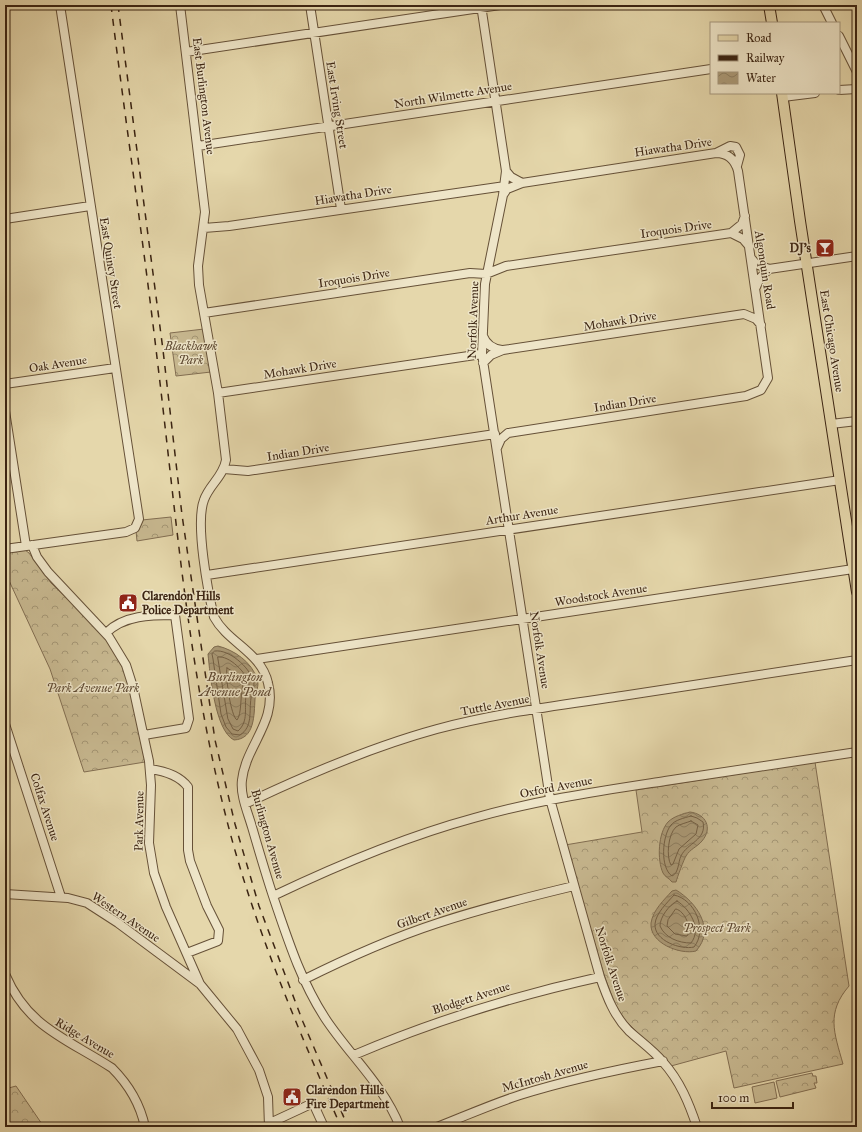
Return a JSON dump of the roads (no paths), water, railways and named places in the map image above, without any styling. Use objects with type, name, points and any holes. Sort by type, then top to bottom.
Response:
[{"type":"main road","points":[[769,5],[772,22]]},
{"type":"main road","name":"East Chicago Avenue","points":[[783,95],[831,424],[857,588]]},
{"type":"street","name":"East Quincy Street","points":[[29,546],[126,532],[132,530],[137,525],[139,519],[60,5]]},
{"type":"street","name":"East Burlington Avenue","points":[[180,5],[204,190],[206,212],[204,228]]},
{"type":"street","name":"East Irving Street","points":[[310,5],[340,209]]},
{"type":"street","points":[[186,52],[481,6],[500,5]]},
{"type":"street","points":[[823,5],[832,22]]},
{"type":"street","name":"Norfolk Avenue","points":[[481,6],[506,171],[505,186],[486,274],[482,354],[550,799],[600,977],[611,1005],[620,1021],[663,1061],[684,1092],[696,1127]]},
{"type":"street","points":[[840,38],[857,72]]},
{"type":"street","name":"North Wilmette Avenue","points":[[198,146],[710,69]]},
{"type":"street","points":[[840,90],[857,89]]},
{"type":"street","points":[[783,95],[799,94]]},
{"type":"street","points":[[716,153],[730,146],[736,147],[740,155],[737,166]]},
{"type":"street","name":"Hiawatha Drive","points":[[503,195],[508,189],[522,183],[716,153],[725,154],[731,158]]},
{"type":"street","name":"Algonquin Road","points":[[731,158],[737,166],[768,373],[764,387]]},
{"type":"street","points":[[506,171],[511,177],[522,183]]},
{"type":"street","name":"Hiawatha Drive","points":[[204,228],[229,226],[505,186]]},
{"type":"street","points":[[5,219],[90,206]]},
{"type":"street","points":[[731,234],[742,224],[745,216]]},
{"type":"street","points":[[204,228],[198,266],[199,285],[218,393],[225,447],[224,469]]},
{"type":"street","points":[[731,234],[737,235],[749,246]]},
{"type":"street","name":"Iroquois Drive","points":[[204,313],[470,272],[486,274],[506,266],[731,234]]},
{"type":"street","points":[[491,249],[492,258],[497,264],[506,266]]},
{"type":"street","points":[[751,258],[756,264],[769,269],[857,256]]},
{"type":"street","points":[[761,325],[756,319],[744,314],[754,304],[760,278],[769,269]]},
{"type":"street","name":"Mohawk Drive","points":[[483,363],[491,355],[503,350],[744,314]]},
{"type":"street","points":[[482,334],[487,343],[497,350],[503,350]]},
{"type":"street","name":"Mohawk Drive","points":[[218,393],[482,354]]},
{"type":"street","name":"Oak Avenue","points":[[5,384],[115,368]]},
{"type":"street","name":"Indian Drive","points":[[508,433],[746,396],[757,393],[764,387]]},
{"type":"street","name":"Park Avenue","points":[[5,412],[29,546],[48,572],[106,633],[117,648],[130,675],[144,735],[150,769],[149,843],[152,865],[166,907],[200,984],[233,1024],[253,1057],[267,1090],[270,1109],[269,1125]]},
{"type":"street","points":[[831,424],[857,420]]},
{"type":"street","points":[[493,424],[499,430],[508,433]]},
{"type":"street","points":[[497,449],[501,439],[508,433]]},
{"type":"street","name":"Indian Drive","points":[[224,469],[248,471],[495,434]]},
{"type":"street","name":"Burlington Avenue","points":[[224,469],[207,494],[202,506],[200,528],[212,609],[217,622],[257,659],[268,683],[270,704],[266,721],[243,774],[242,785],[245,804],[273,896],[303,980],[326,1018],[384,1094],[400,1127]]},
{"type":"street","name":"Arthur Avenue","points":[[207,575],[840,480]]},
{"type":"street","points":[[5,550],[29,546]]},
{"type":"street","name":"Woodstock Avenue","points":[[257,659],[853,569]]},
{"type":"street","points":[[106,633],[113,626],[126,620],[156,615],[175,615],[189,719],[186,728],[144,735]]},
{"type":"street","name":"Tuttle Avenue","points":[[245,804],[324,768],[387,744],[473,721],[536,709],[857,660]]},
{"type":"street","name":"Colfax Avenue","points":[[5,724],[61,897]]},
{"type":"street","name":"Oxford Avenue","points":[[273,896],[341,864],[410,838],[473,818],[550,799],[857,752]]},
{"type":"street","points":[[150,769],[162,770],[176,776],[183,781],[188,788],[188,850],[190,861],[207,906],[219,930],[218,941],[187,953]]},
{"type":"street","name":"Gilbert Avenue","points":[[303,980],[375,946],[438,923],[488,907],[574,886]]},
{"type":"street","name":"Western Avenue","points":[[5,894],[61,897],[93,906],[200,984]]},
{"type":"street","name":"Ridge Avenue","points":[[5,974],[18,999],[39,1024],[112,1068],[121,1077],[138,1102],[145,1127]]},
{"type":"street","name":"Blodgett Avenue","points":[[354,1055],[422,1027],[479,1007],[537,991],[600,977]]},
{"type":"street","name":"McIntosh Avenue","points":[[437,1127],[498,1103],[540,1089],[606,1072],[663,1061]]},
{"type":"street","points":[[269,1125],[313,1103],[324,1127]]},
{"type":"water","name":"Burlington Avenue Pond","points":[[218,646],[230,650],[247,662],[255,673],[258,682],[252,725],[250,731],[241,739],[234,740],[228,735],[222,726],[218,714],[210,675],[208,654],[214,647]]},
{"type":"water","points":[[690,812],[696,813],[704,819],[706,822],[707,831],[702,841],[686,856],[676,882],[672,882],[664,874],[661,868],[659,854],[660,840],[665,827],[670,820]]},
{"type":"water","points":[[676,890],[696,909],[704,925],[702,943],[696,951],[682,951],[667,946],[660,942],[652,930],[652,918],[656,910],[672,891]]},
{"type":"railway","points":[[111,5],[153,321],[184,591],[201,703],[212,758],[225,813],[248,894],[276,972],[341,1127]]},
{"type":"railway","points":[[118,5],[163,350],[182,515],[215,740],[235,824],[259,906],[303,1022],[348,1127]]},
{"type":"place","name":"DJ's","points":[[825,248]]},
{"type":"place","name":"Clarendon Hills Police Department","points":[[128,603]]},
{"type":"place","name":"Clarendon Hills Fire Department","points":[[292,1097]]},
{"type":"park label","name":"Blackhawk Park","points":[[191,353]]},
{"type":"park label","name":"Park Avenue Park","points":[[93,688]]},
{"type":"park label","name":"Prospect Park","points":[[717,928]]}]
